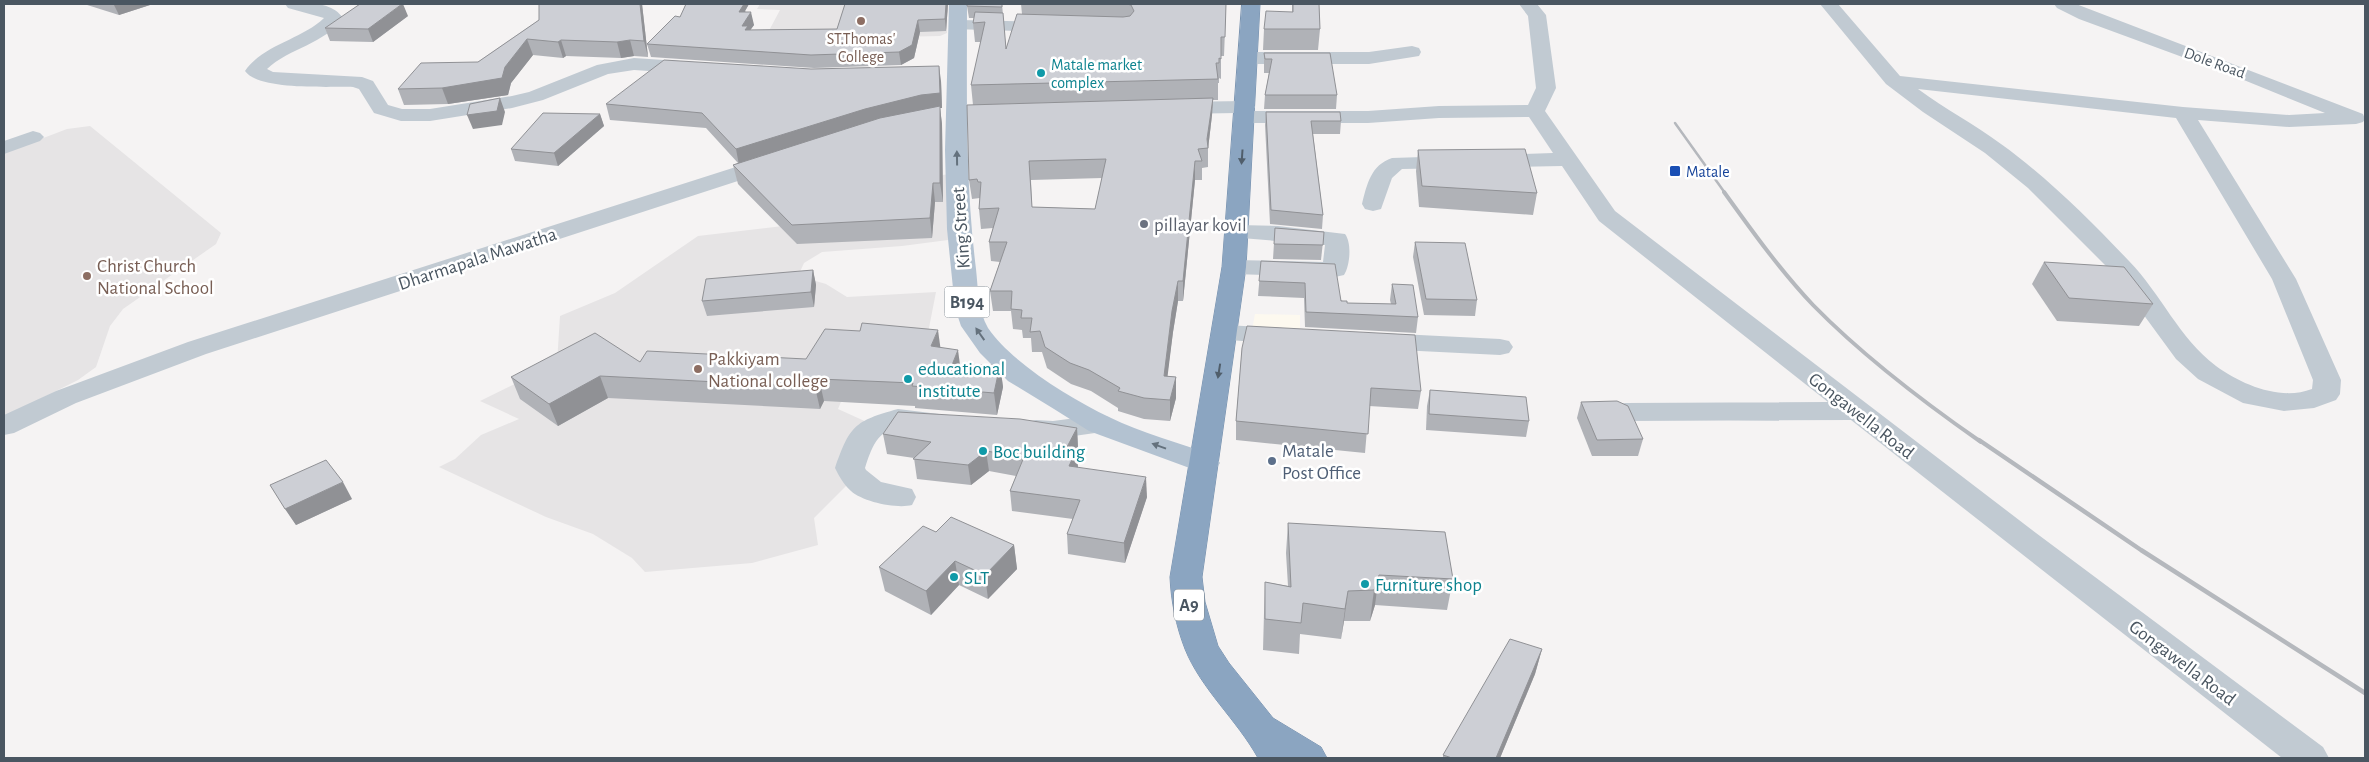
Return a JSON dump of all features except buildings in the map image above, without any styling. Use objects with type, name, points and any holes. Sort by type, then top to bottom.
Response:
[{"type":"highway","name":"A9","points":[[1251,4],[1234,267],[1186,577],[1188,602],[1202,649],[1217,673],[1269,743],[1308,758]]},
{"type":"main road","name":"King Street","points":[[958,15],[948,71],[967,113],[959,230],[963,280],[968,308],[974,326],[989,347],[1018,374],[1099,424],[1205,463]]},
{"type":"street","points":[[294,4],[328,12],[334,18],[311,37],[261,63],[255,71],[270,78],[355,81],[366,85],[381,109],[401,115],[430,114],[512,102],[536,96],[604,69],[634,64],[710,69]]},
{"type":"street","points":[[1160,108],[1368,117],[1439,112],[1535,111],[1546,88],[1537,15],[1528,4]]},
{"type":"street","points":[[1829,4],[1893,80],[1930,108],[1993,148],[2036,183],[2122,268],[2185,353],[2208,373],[2253,398],[2284,402],[2314,400],[2326,394],[2327,380],[2284,279],[2183,113]]},
{"type":"street","name":"Dole Road","points":[[2063,4],[2085,15],[2241,72],[2361,121]]},
{"type":"street","points":[[958,15],[1066,28]]},
{"type":"street","points":[[1248,58],[1369,58],[1412,52]]},
{"type":"street","points":[[1893,80],[2183,113],[2288,121],[2361,121]]},
{"type":"street","name":"Gongawella Road","points":[[1535,111],[1607,216],[1857,411],[2310,758]]},
{"type":"street","points":[[933,117],[967,113]]},
{"type":"street","points":[[4,148],[33,137]]},
{"type":"street","name":"Dharmapala Mawatha","points":[[4,426],[66,397],[197,348],[793,156]]},
{"type":"street","points":[[1373,204],[1383,170],[1390,166],[1400,164],[1568,159]]},
{"type":"street","points":[[1234,267],[1335,270],[1337,239],[1278,233],[1237,232]]},
{"type":"street","points":[[1225,333],[1303,337]]},
{"type":"street","points":[[1352,339],[1500,347]]},
{"type":"street","points":[[1626,412],[1857,411]]},
{"type":"street","points":[[901,497],[861,486],[855,479],[850,468],[860,438],[879,424],[898,418],[956,423]]},
{"type":"street","points":[[1014,427],[1053,430],[1099,424]]},
{"type":"shaded area","name":"ST.Thomas' College","points":[[760,4],[947,4],[947,33],[940,36],[764,40],[780,10],[757,9]]},
{"type":"shaded area","name":"Christ Church National School","points":[[90,126],[221,233],[216,244],[123,309],[110,326],[96,367],[78,380],[4,417],[4,153],[67,129]]},
{"type":"shaded area","name":"Pakkiyam National college","points":[[950,174],[948,240],[902,246],[822,252],[804,263],[798,276],[826,284],[847,297],[936,292],[928,333],[847,387],[838,409],[869,423],[865,449],[846,486],[814,518],[818,545],[752,563],[645,572],[632,558],[593,534],[546,517],[439,467],[455,459],[481,435],[519,419],[480,401],[557,363],[560,316],[615,293],[698,236],[783,226],[852,187]]},
{"type":"shaded area","points":[[1255,314],[1300,315],[1300,332],[1252,330]]},
{"type":"railway","points":[[1675,123],[1725,193]]},
{"type":"railway","points":[[1724,192],[1789,278],[1832,324],[1894,377],[1981,442]]},
{"type":"railway","points":[[1979,440],[2141,550],[2365,693]]},
{"type":"place","name":"ST.Thomas' College","points":[[861,21]]},
{"type":"place","name":"Matale market complex","points":[[1041,73]]},
{"type":"place","name":"Matale","points":[[1675,171]]},
{"type":"place","name":"pillayar kovil","points":[[1144,224]]},
{"type":"place","name":"Christ Church National School","points":[[87,276]]},
{"type":"place","name":"Pakkiyam National college","points":[[698,369]]},
{"type":"place","name":"educational institute","points":[[908,379]]},
{"type":"place","name":"Boc building","points":[[983,451]]},
{"type":"place","name":"Matale Post Office","points":[[1272,461]]},
{"type":"place","name":"SLT","points":[[954,577]]},
{"type":"place","name":"Furniture shop","points":[[1365,584]]}]
